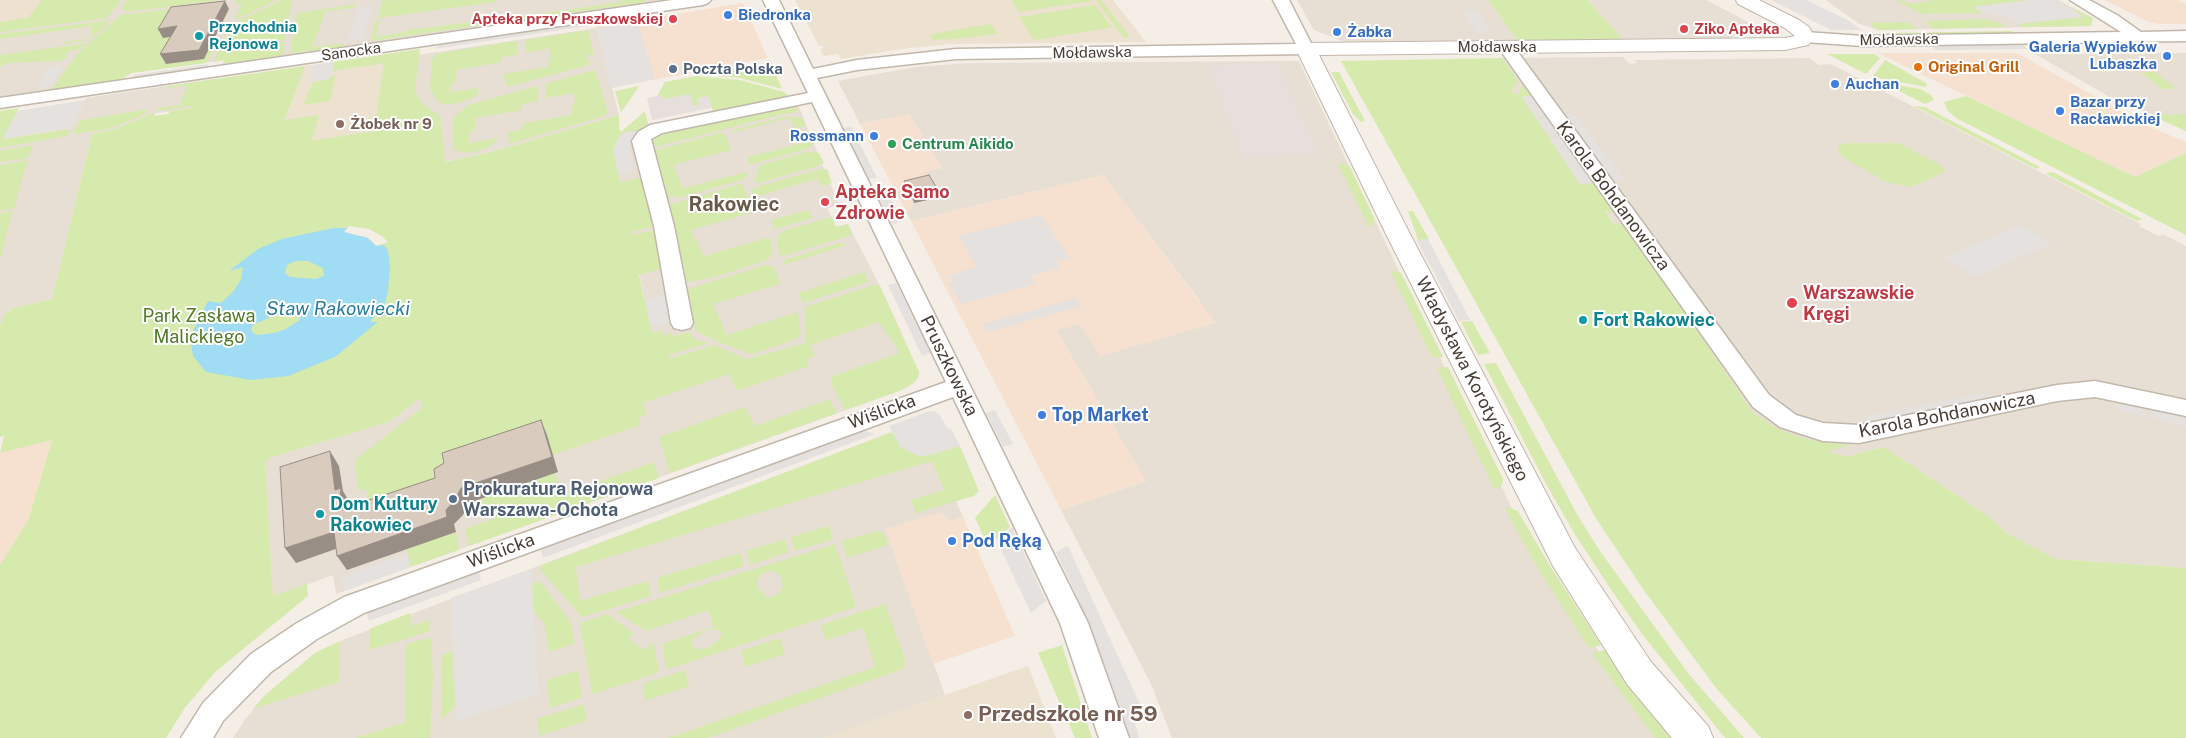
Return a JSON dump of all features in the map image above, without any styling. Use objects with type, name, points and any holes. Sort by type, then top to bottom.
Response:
[{"type":"street","name":"Sanocka","points":[[0,103],[703,0]]},
{"type":"street","name":"Pruszkowska","points":[[772,0],[1074,623],[1114,738]]},
{"type":"street","name":"Władysława Korotyńskiego","points":[[1280,0],[1564,557],[1639,673],[1695,738]]},
{"type":"street","points":[[1745,0],[1792,24],[1802,31],[1805,37]]},
{"type":"street","points":[[2078,0],[2112,18],[2138,37]]},
{"type":"street","name":"Mołdawska","points":[[682,323],[664,226],[641,141],[644,136],[656,129],[812,85],[857,65],[950,54],[1785,44],[1801,41],[1805,37],[1863,41],[2186,36]]},
{"type":"street","name":"Karola Bohdanowicza","points":[[1506,47],[1756,396],[1761,402],[1788,421],[1823,432],[1859,434],[2056,393],[2095,389],[2186,408]]},
{"type":"street","name":"Wiślicka","points":[[196,738],[213,712],[261,663],[307,631],[354,605],[959,386]]},
{"type":"shaded area","points":[[0,0],[662,0],[223,64],[224,60],[131,73],[122,79],[0,97]]},
{"type":"shaded area","points":[[0,0],[114,0],[0,30]]},
{"type":"shaded area","points":[[795,0],[1113,0],[1146,42],[950,44],[901,49],[841,59],[838,54],[824,56],[820,49],[823,46],[819,46]]},
{"type":"shaded area","points":[[1297,0],[1488,0],[1518,41],[1345,42],[1314,30]]},
{"type":"shaded area","points":[[1587,0],[1706,0],[1758,27],[1729,38],[1623,39]]},
{"type":"shaded area","points":[[1771,0],[1806,0],[1850,21],[1861,30],[1831,30]]},
{"type":"shaded area","points":[[1826,0],[2058,0],[2093,18],[2091,26],[1879,30],[1859,24]]},
{"type":"shaded area","points":[[2028,0],[2054,0],[2085,17],[2018,24],[2002,16],[1980,12],[1973,7]]},
{"type":"shaded area","points":[[2105,0],[2178,0],[2186,4],[2186,24],[2148,22]]},
{"type":"shaded area","points":[[743,3],[768,58],[611,88],[596,25]]},
{"type":"shaded area","points":[[372,6],[364,39],[348,41],[358,8]]},
{"type":"shaded area","points":[[1476,10],[1491,32],[1477,33],[1462,11]]},
{"type":"shaded area","points":[[591,19],[588,26],[434,49],[443,42]]},
{"type":"shaded area","points":[[638,23],[655,79],[611,88],[597,28]]},
{"type":"shaded area","points":[[597,28],[619,115],[495,151],[443,162],[389,170],[411,56]]},
{"type":"shaded area","points":[[2021,43],[2028,49],[1936,50],[1930,44]]},
{"type":"shaded area","name":"Żłobek nr 9","points":[[412,52],[389,170],[260,190],[305,66]]},
{"type":"shaded area","name":"Bazar przy Racławickiej","points":[[1877,53],[2017,53],[2150,127],[2186,142],[2186,153],[2135,177]]},
{"type":"shaded area","points":[[2186,53],[2186,131],[2108,96],[2035,54]]},
{"type":"shaded area","points":[[1623,57],[1630,64],[1637,63],[1635,60],[1810,58],[1819,65],[1831,64],[2141,224],[2139,226],[2159,236],[2163,234],[2186,246],[2186,568],[2056,559],[2006,533],[1991,518],[1884,447],[1846,457],[1802,445],[1745,416],[1605,210],[1549,138],[1521,96],[1511,92],[1518,81],[1503,58]]},
{"type":"shaded area","points":[[1299,61],[1531,548],[1623,688],[1664,738],[1172,738],[1151,684],[1061,510],[1146,481],[1056,330],[1080,323],[1200,301],[1103,175],[911,221],[907,213],[914,203],[925,172],[942,168],[909,114],[860,124],[838,81],[915,67],[969,63]]},
{"type":"shaded area","points":[[334,62],[330,79],[309,81],[313,65]]},
{"type":"shaded area","points":[[1277,63],[1319,153],[1243,158],[1208,66]]},
{"type":"shaded area","points":[[208,64],[211,69],[132,81],[134,75]]},
{"type":"shaded area","points":[[63,66],[53,84],[36,89],[48,67]]},
{"type":"shaded area","points":[[214,79],[200,107],[150,114],[115,129],[92,134],[52,299],[14,308],[5,314],[0,325],[0,113],[3,139],[71,128],[86,98]]},
{"type":"shaded area","points":[[737,80],[745,101],[652,120],[647,98]]},
{"type":"shaded area","points":[[1521,96],[1535,96],[1562,134],[1548,135]]},
{"type":"shaded area","points":[[791,98],[797,102],[839,205],[827,208],[836,227],[848,224],[880,286],[919,372],[915,382],[902,390],[336,594],[333,575],[273,597],[265,464],[269,458],[389,422],[420,398],[652,333],[613,149],[622,133]]},
{"type":"shaded area","points":[[85,100],[71,128],[2,139],[18,111]]},
{"type":"shaded area","points":[[1563,113],[1576,116],[1625,180],[1611,181]]},
{"type":"shaded area","points":[[909,114],[942,168],[925,172],[940,197],[914,203],[907,213],[860,124]]},
{"type":"shaded area","points":[[851,126],[877,178],[869,179],[843,128]]},
{"type":"shaded area","points":[[639,130],[629,146],[634,171],[618,175],[613,149],[622,133]]},
{"type":"shaded area","points":[[1564,137],[1595,183],[1580,184],[1549,138]]},
{"type":"shaded area","points":[[1103,175],[1216,323],[1100,356],[1080,324],[1056,330],[1146,481],[1061,510],[911,221]]},
{"type":"shaded area","points":[[889,196],[901,220],[893,225],[880,199]]},
{"type":"shaded area","points":[[1041,215],[1069,258],[1056,261],[1060,268],[1031,276],[1036,284],[961,304],[949,284],[953,281],[950,275],[977,267],[959,236]]},
{"type":"shaded area","points":[[2020,225],[2052,243],[1976,277],[1944,258]]},
{"type":"shaded area","points":[[1428,239],[1470,320],[1459,321],[1417,240]]},
{"type":"shaded area","points":[[896,283],[931,353],[922,356],[888,285]]},
{"type":"shaded area","points":[[664,295],[671,322],[651,327],[645,300]]},
{"type":"shaded area","points":[[1076,298],[1081,306],[988,332],[983,324]]},
{"type":"shaded area","points":[[1989,392],[1995,397],[1871,422],[1865,416]]},
{"type":"shaded area","points":[[2116,401],[2141,406],[2146,417],[2120,411]]},
{"type":"shaded area","points":[[883,403],[886,407],[449,565],[448,560]]},
{"type":"shaded area","points":[[2147,407],[2186,415],[2186,426],[2152,418]]},
{"type":"shaded area","points":[[995,410],[1013,444],[1003,447],[986,413]]},
{"type":"shaded area","points":[[929,411],[934,411],[940,415],[947,428],[951,429],[960,446],[925,456],[916,455],[901,447],[889,426]]},
{"type":"shaded area","points":[[855,428],[875,434],[543,558],[539,544]]},
{"type":"shaded area","points":[[892,432],[901,447],[925,456],[935,454],[963,517],[951,521],[885,529],[945,695],[823,738],[233,738],[263,697],[315,653],[340,641]]},
{"type":"shaded area","points":[[52,440],[28,521],[0,564],[0,453]]},
{"type":"shaded area","points":[[940,512],[951,521],[963,517],[1015,636],[933,664],[885,529]]},
{"type":"shaded area","points":[[1012,527],[1046,601],[1031,613],[997,541]]},
{"type":"shaded area","points":[[1068,546],[1141,707],[1135,723],[1139,738],[1130,738],[1077,596],[1056,552]]},
{"type":"shaded area","points":[[408,553],[410,567],[344,591],[341,577]]},
{"type":"shaded area","points":[[531,569],[539,695],[456,721],[451,598]]},
{"type":"shaded area","points":[[477,571],[481,580],[369,621],[367,611]]},
{"type":"shaded area","name":"Przedszkole nr 59","points":[[1028,666],[1056,738],[823,738],[945,695]]},
{"type":"green space","points":[[42,0],[121,0],[107,18],[0,32],[0,22],[28,18]]},
{"type":"green space","points":[[127,0],[222,0],[128,12],[121,8]]},
{"type":"green space","points":[[237,0],[277,0],[235,19],[242,4],[235,5]]},
{"type":"green space","points":[[282,0],[292,0],[285,40],[225,40],[233,25],[237,25],[240,20]]},
{"type":"green space","points":[[497,0],[496,2],[378,18],[382,1]]},
{"type":"green space","points":[[621,0],[646,0],[646,2],[371,41],[375,21],[379,20],[376,37],[407,30],[560,11],[621,2]]},
{"type":"green space","points":[[1011,0],[1091,0],[1092,1],[1019,12]]},
{"type":"green space","points":[[1095,0],[1101,0],[1130,37],[1124,38]]},
{"type":"green space","points":[[1488,0],[1587,0],[1623,39],[1518,41]]},
{"type":"green space","points":[[1896,0],[1909,4],[1936,0],[2036,0],[1986,13],[1921,14]]},
{"type":"green space","points":[[356,4],[354,8],[326,11],[312,47],[344,43],[344,47],[290,53],[297,13]]},
{"type":"green space","points":[[1095,5],[1112,27],[1034,40],[1019,17]]},
{"type":"green space","points":[[172,9],[183,35],[204,59],[211,45],[215,47],[206,63],[131,73],[122,79],[51,90],[78,53],[121,15]]},
{"type":"green space","points":[[2072,10],[2077,10],[2093,18],[2091,26],[2022,27],[2017,23],[2081,15]]},
{"type":"green space","points":[[1985,19],[2007,27],[1933,29],[1925,21]]},
{"type":"green space","points":[[112,20],[89,40],[63,44],[64,42],[89,39],[93,32],[90,32],[93,26],[0,39],[0,34]]},
{"type":"green space","points":[[1908,22],[1917,29],[1879,30],[1871,26],[1871,23]]},
{"type":"green space","points":[[991,24],[998,34],[932,40],[931,34]]},
{"type":"green space","points":[[588,30],[594,54],[587,55],[588,63],[596,63],[507,87],[503,74],[548,67],[549,58],[551,57],[550,48],[525,53],[525,40]]},
{"type":"green space","points":[[2012,31],[2016,34],[1888,37],[1883,33]]},
{"type":"green space","points":[[283,42],[283,54],[223,64],[224,60],[213,62],[222,43]]},
{"type":"green space","points":[[517,42],[517,55],[502,57],[502,62],[457,70],[456,82],[451,83],[450,92],[479,88],[477,95],[473,98],[454,104],[443,104],[430,91],[432,60],[436,54]]},
{"type":"green space","points":[[88,43],[77,50],[72,50],[64,56],[69,57],[60,61],[7,63],[0,67],[0,55]]},
{"type":"green space","name":"Park Zasława Malickiego","points":[[420,49],[415,92],[423,104],[440,116],[445,162],[495,151],[619,115],[619,129],[621,132],[645,111],[649,128],[622,133],[613,149],[620,182],[643,177],[659,225],[631,232],[631,235],[660,229],[665,268],[639,275],[652,332],[662,331],[664,336],[671,332],[671,336],[689,332],[694,339],[709,343],[669,355],[669,359],[714,345],[747,359],[806,343],[805,307],[874,285],[880,286],[919,372],[918,378],[902,390],[845,410],[831,383],[833,381],[830,377],[900,353],[879,322],[810,345],[815,356],[808,358],[809,366],[737,391],[729,374],[643,403],[647,414],[638,418],[641,425],[553,455],[453,480],[370,506],[367,490],[358,490],[355,460],[423,407],[420,398],[389,422],[269,458],[265,464],[273,596],[307,584],[308,596],[215,672],[184,709],[166,738],[0,738],[0,564],[28,521],[52,440],[0,453],[4,436],[0,437],[0,325],[5,314],[14,308],[52,299],[92,134],[115,129],[150,114],[155,113],[154,116],[168,114],[170,111],[191,108],[191,106],[156,111],[158,108],[180,105],[187,86],[167,88],[168,86],[305,66],[285,120],[319,115],[312,141],[382,130],[384,122],[375,123],[384,63],[332,71],[334,62]],"holes":[[[349,226],[369,229],[388,242],[376,246],[368,238],[344,232]]]},
{"type":"green space","points":[[1827,54],[1874,54],[1880,58],[1866,74]]},
{"type":"green space","name":"Fort Rakowiec","points":[[1503,58],[1518,81],[1511,92],[1518,95],[1524,81],[1535,96],[1522,97],[1580,184],[1595,183],[1617,214],[1605,211],[1614,224],[1623,223],[1754,414],[1778,429],[1798,437],[1852,445],[1827,451],[1846,457],[1884,447],[1991,518],[2006,533],[2056,559],[2186,568],[2186,738],[1761,738],[1716,688],[1643,589],[1597,520],[1341,61]]},
{"type":"green space","points":[[1885,60],[1924,82],[1927,84],[1926,87],[1872,77]]},
{"type":"green space","points":[[757,64],[774,71],[782,89],[740,78],[702,75]]},
{"type":"green space","points":[[595,70],[608,112],[604,116],[509,144],[508,132],[524,129],[524,123],[572,115],[571,105],[575,104],[574,93],[546,98],[545,84]]},
{"type":"green space","points":[[1331,72],[1339,72],[1365,121],[1361,122],[1353,114]]},
{"type":"green space","points":[[2140,72],[2155,72],[2177,89],[2162,89]]},
{"type":"green space","points":[[336,75],[330,101],[303,105],[313,82],[330,79],[331,76]]},
{"type":"green space","points":[[696,76],[740,80],[784,92],[790,98],[714,114],[708,96],[697,98],[699,105],[694,106],[690,94],[663,99],[662,95],[657,96],[665,82]]},
{"type":"green space","points":[[1881,82],[1920,89],[1931,95],[1934,100],[1925,104]]},
{"type":"green space","points":[[537,86],[538,101],[522,104],[522,110],[475,118],[475,131],[469,132],[469,143],[498,138],[490,147],[471,153],[453,150],[453,118],[468,105]]},
{"type":"green space","points":[[639,86],[621,113],[615,91]]},
{"type":"green space","points":[[1966,96],[2135,177],[2186,153],[2186,235],[1956,118],[1948,111],[1944,102]]},
{"type":"green space","points":[[796,104],[797,112],[656,147],[653,141],[661,132]]},
{"type":"green space","points":[[1914,106],[1925,107],[2040,167],[2036,169]]},
{"type":"green space","points":[[19,108],[3,139],[70,129],[67,136],[0,148],[0,111]]},
{"type":"green space","points":[[148,109],[145,114],[109,129],[73,134],[80,121],[83,120]]},
{"type":"green space","points":[[2186,114],[2186,131],[2151,115]]},
{"type":"green space","points":[[784,117],[803,118],[805,126],[795,128],[789,118],[731,133],[733,130]]},
{"type":"green space","points":[[805,131],[811,134],[815,143],[807,149],[749,165],[748,157],[807,142],[801,132]]},
{"type":"green space","points":[[720,133],[725,134],[731,150],[673,165],[682,186],[684,188],[746,172],[748,175],[742,180],[678,198],[674,196],[664,199],[652,151]]},
{"type":"green space","points":[[1898,143],[1941,165],[1945,172],[1911,187],[1886,182],[1843,157],[1838,152],[1841,144]]},
{"type":"green space","points":[[33,145],[28,158],[0,162],[0,151]]},
{"type":"green space","points":[[807,152],[819,153],[824,163],[759,183],[754,181],[760,165]]},
{"type":"green space","points":[[28,160],[14,208],[0,211],[0,165]]},
{"type":"green space","points":[[1342,163],[1350,167],[1375,220],[1372,226],[1369,227],[1338,164]]},
{"type":"green space","points":[[827,169],[832,183],[821,186],[817,179],[754,197],[751,191],[756,187]]},
{"type":"green space","points":[[2050,172],[2142,219],[2137,221],[2046,174]]},
{"type":"green space","points":[[742,184],[753,206],[753,212],[692,230],[692,232],[704,256],[770,237],[772,255],[765,261],[715,277],[684,283],[665,206]]},
{"type":"green space","points":[[808,210],[813,218],[775,229],[771,220]]},
{"type":"green space","points":[[13,211],[0,259],[0,213]]},
{"type":"green space","points":[[1408,211],[1413,211],[1429,239],[1418,240]]},
{"type":"green space","points":[[832,217],[836,227],[848,224],[852,235],[783,256],[779,255],[777,238],[782,231]]},
{"type":"green space","points":[[839,243],[847,245],[783,265],[785,260]]},
{"type":"green space","points":[[765,265],[774,267],[780,284],[713,304],[727,335],[798,312],[801,335],[796,339],[753,354],[716,341],[696,331],[686,290]]},
{"type":"green space","points":[[1390,270],[1401,273],[1443,357],[1434,358],[1431,356]]},
{"type":"green space","points":[[864,272],[868,282],[803,303],[800,297],[799,293]]},
{"type":"green space","points":[[1472,321],[1490,353],[1478,355],[1461,322]]},
{"type":"green space","points":[[1496,363],[1578,516],[1600,551],[1688,673],[1744,738],[1725,738],[1642,634],[1612,591],[1574,533],[1544,480],[1484,364]]},
{"type":"green space","points":[[1448,367],[1503,479],[1503,483],[1499,488],[1494,489],[1437,368]]},
{"type":"green space","points":[[830,399],[837,413],[670,473],[659,437],[745,407],[755,426]]},
{"type":"green space","points":[[892,432],[901,447],[916,455],[925,456],[960,446],[979,491],[974,496],[916,513],[911,500],[944,490],[932,461],[576,567],[580,601],[648,581],[651,596],[582,617],[539,568],[542,565]]},
{"type":"green space","points":[[654,462],[659,478],[469,546],[465,529],[496,518],[494,510],[480,515],[479,510],[462,516],[462,506],[555,473],[561,495]]},
{"type":"green space","points":[[995,495],[1010,527],[988,546],[975,518]]},
{"type":"green space","points":[[1508,507],[1518,511],[1547,561],[1601,645],[1590,648],[1587,645],[1538,569],[1505,509]]},
{"type":"green space","points":[[829,526],[833,539],[795,551],[791,537]]},
{"type":"green space","points":[[877,531],[884,534],[888,545],[847,558],[842,541]]},
{"type":"green space","points":[[456,532],[459,550],[410,567],[407,549]]},
{"type":"green space","points":[[785,539],[789,552],[750,565],[746,551]]},
{"type":"green space","points":[[835,544],[856,607],[669,669],[666,667],[662,644],[713,627],[709,610],[646,631],[616,612]],"holes":[[[772,570],[780,575],[783,586],[778,595],[768,598],[758,588],[757,581],[762,574]],[[714,629],[721,631],[722,635],[718,641],[705,649],[698,649],[693,646],[694,638],[705,631]]]},
{"type":"green space","points":[[740,553],[744,566],[660,593],[657,578]]},
{"type":"green space","points":[[540,581],[570,621],[575,643],[549,652],[544,623],[534,612],[532,584]]},
{"type":"green space","points":[[885,604],[905,659],[904,668],[708,738],[668,738],[875,667],[863,628],[826,640],[821,625]]},
{"type":"green space","points":[[410,613],[411,626],[429,620],[430,631],[370,650],[369,629]]},
{"type":"green space","points":[[607,614],[634,633],[628,639],[644,650],[651,643],[654,646],[659,670],[653,675],[592,694],[580,623]]},
{"type":"green space","points":[[431,638],[433,677],[430,738],[355,738],[406,722],[406,644]]},
{"type":"green space","points":[[780,638],[785,654],[745,667],[741,651]]},
{"type":"green space","points":[[340,641],[339,682],[253,709],[263,697],[315,653]]},
{"type":"green space","points":[[1062,645],[1092,738],[1075,738],[1038,653]]},
{"type":"green space","points":[[454,650],[455,707],[442,719],[441,656]]},
{"type":"green space","points":[[1605,650],[1671,738],[1655,738],[1592,653]]},
{"type":"green space","points":[[578,670],[582,697],[550,708],[547,680]]},
{"type":"green space","points":[[685,670],[689,686],[645,701],[643,684]]},
{"type":"green space","points":[[584,704],[586,721],[539,736],[537,719]]},
{"type":"water","name":"Staw Rakowiecki","points":[[334,228],[347,228],[344,232],[368,238],[376,246],[384,245],[388,251],[390,268],[388,290],[383,311],[376,312],[371,322],[378,322],[335,357],[288,376],[251,380],[206,372],[193,356],[190,337],[208,301],[221,303],[232,293],[241,280],[243,267],[229,271],[258,249],[282,239]],"holes":[[[297,261],[308,261],[323,268],[324,276],[316,279],[290,277],[285,273],[286,268],[288,264]],[[285,303],[299,303],[301,307],[300,320],[284,330],[274,333],[257,335],[253,333],[251,329],[253,325],[275,315],[279,307]]]},
{"type":"building","name":"Przychodnia Rejonowa","points":[[225,1],[199,50],[160,54],[177,26],[158,29],[171,7]]},
{"type":"building","points":[[929,175],[939,192],[913,198],[904,181]]},
{"type":"building","points":[[541,420],[552,457],[461,488],[455,500],[446,510],[447,517],[337,556],[334,532],[285,548],[280,467],[330,451],[335,490],[341,488],[339,510],[435,478],[434,469],[444,463],[442,453]]},
{"type":"place","name":"Biedronka","points":[[728,15]]},
{"type":"place","name":"Apteka przy Pruszkowskiej","points":[[673,19]]},
{"type":"place","name":"Ziko Apteka","points":[[1684,29]]},
{"type":"place","name":"Żabka","points":[[1337,32]]},
{"type":"place","name":"Przychodnia Rejonowa","points":[[199,36]]},
{"type":"place","name":"Galeria Wypieków Lubaszka","points":[[2167,56]]},
{"type":"place","name":"Original Grill","points":[[1918,67]]},
{"type":"place","name":"Poczta Polska","points":[[673,69]]},
{"type":"place","name":"Auchan","points":[[1835,84]]},
{"type":"place","name":"Bazar przy Racławickiej","points":[[2060,111]]},
{"type":"place","name":"Żłobek nr 9","points":[[340,124]]},
{"type":"place","name":"Rossmann","points":[[874,136]]},
{"type":"place","name":"Centrum Aikido","points":[[892,144]]},
{"type":"place","name":"Apteka Samo Zdrowie","points":[[825,202]]},
{"type":"place","name":"Warszawskie Kręgi","points":[[1792,303]]},
{"type":"place","name":"Fort Rakowiec","points":[[1583,320]]},
{"type":"place","name":"Top Market","points":[[1042,415]]},
{"type":"place","name":"Prokuratura Rejonowa Warszawa-Ochota","points":[[453,499]]},
{"type":"place","name":"Dom Kultury Rakowiec","points":[[320,514]]},
{"type":"place","name":"Pod Ręką","points":[[952,541]]},
{"type":"place","name":"Przedszkole nr 59","points":[[968,715]]},
{"type":"district","name":"Rakowiec","points":[[734,205]]}]
